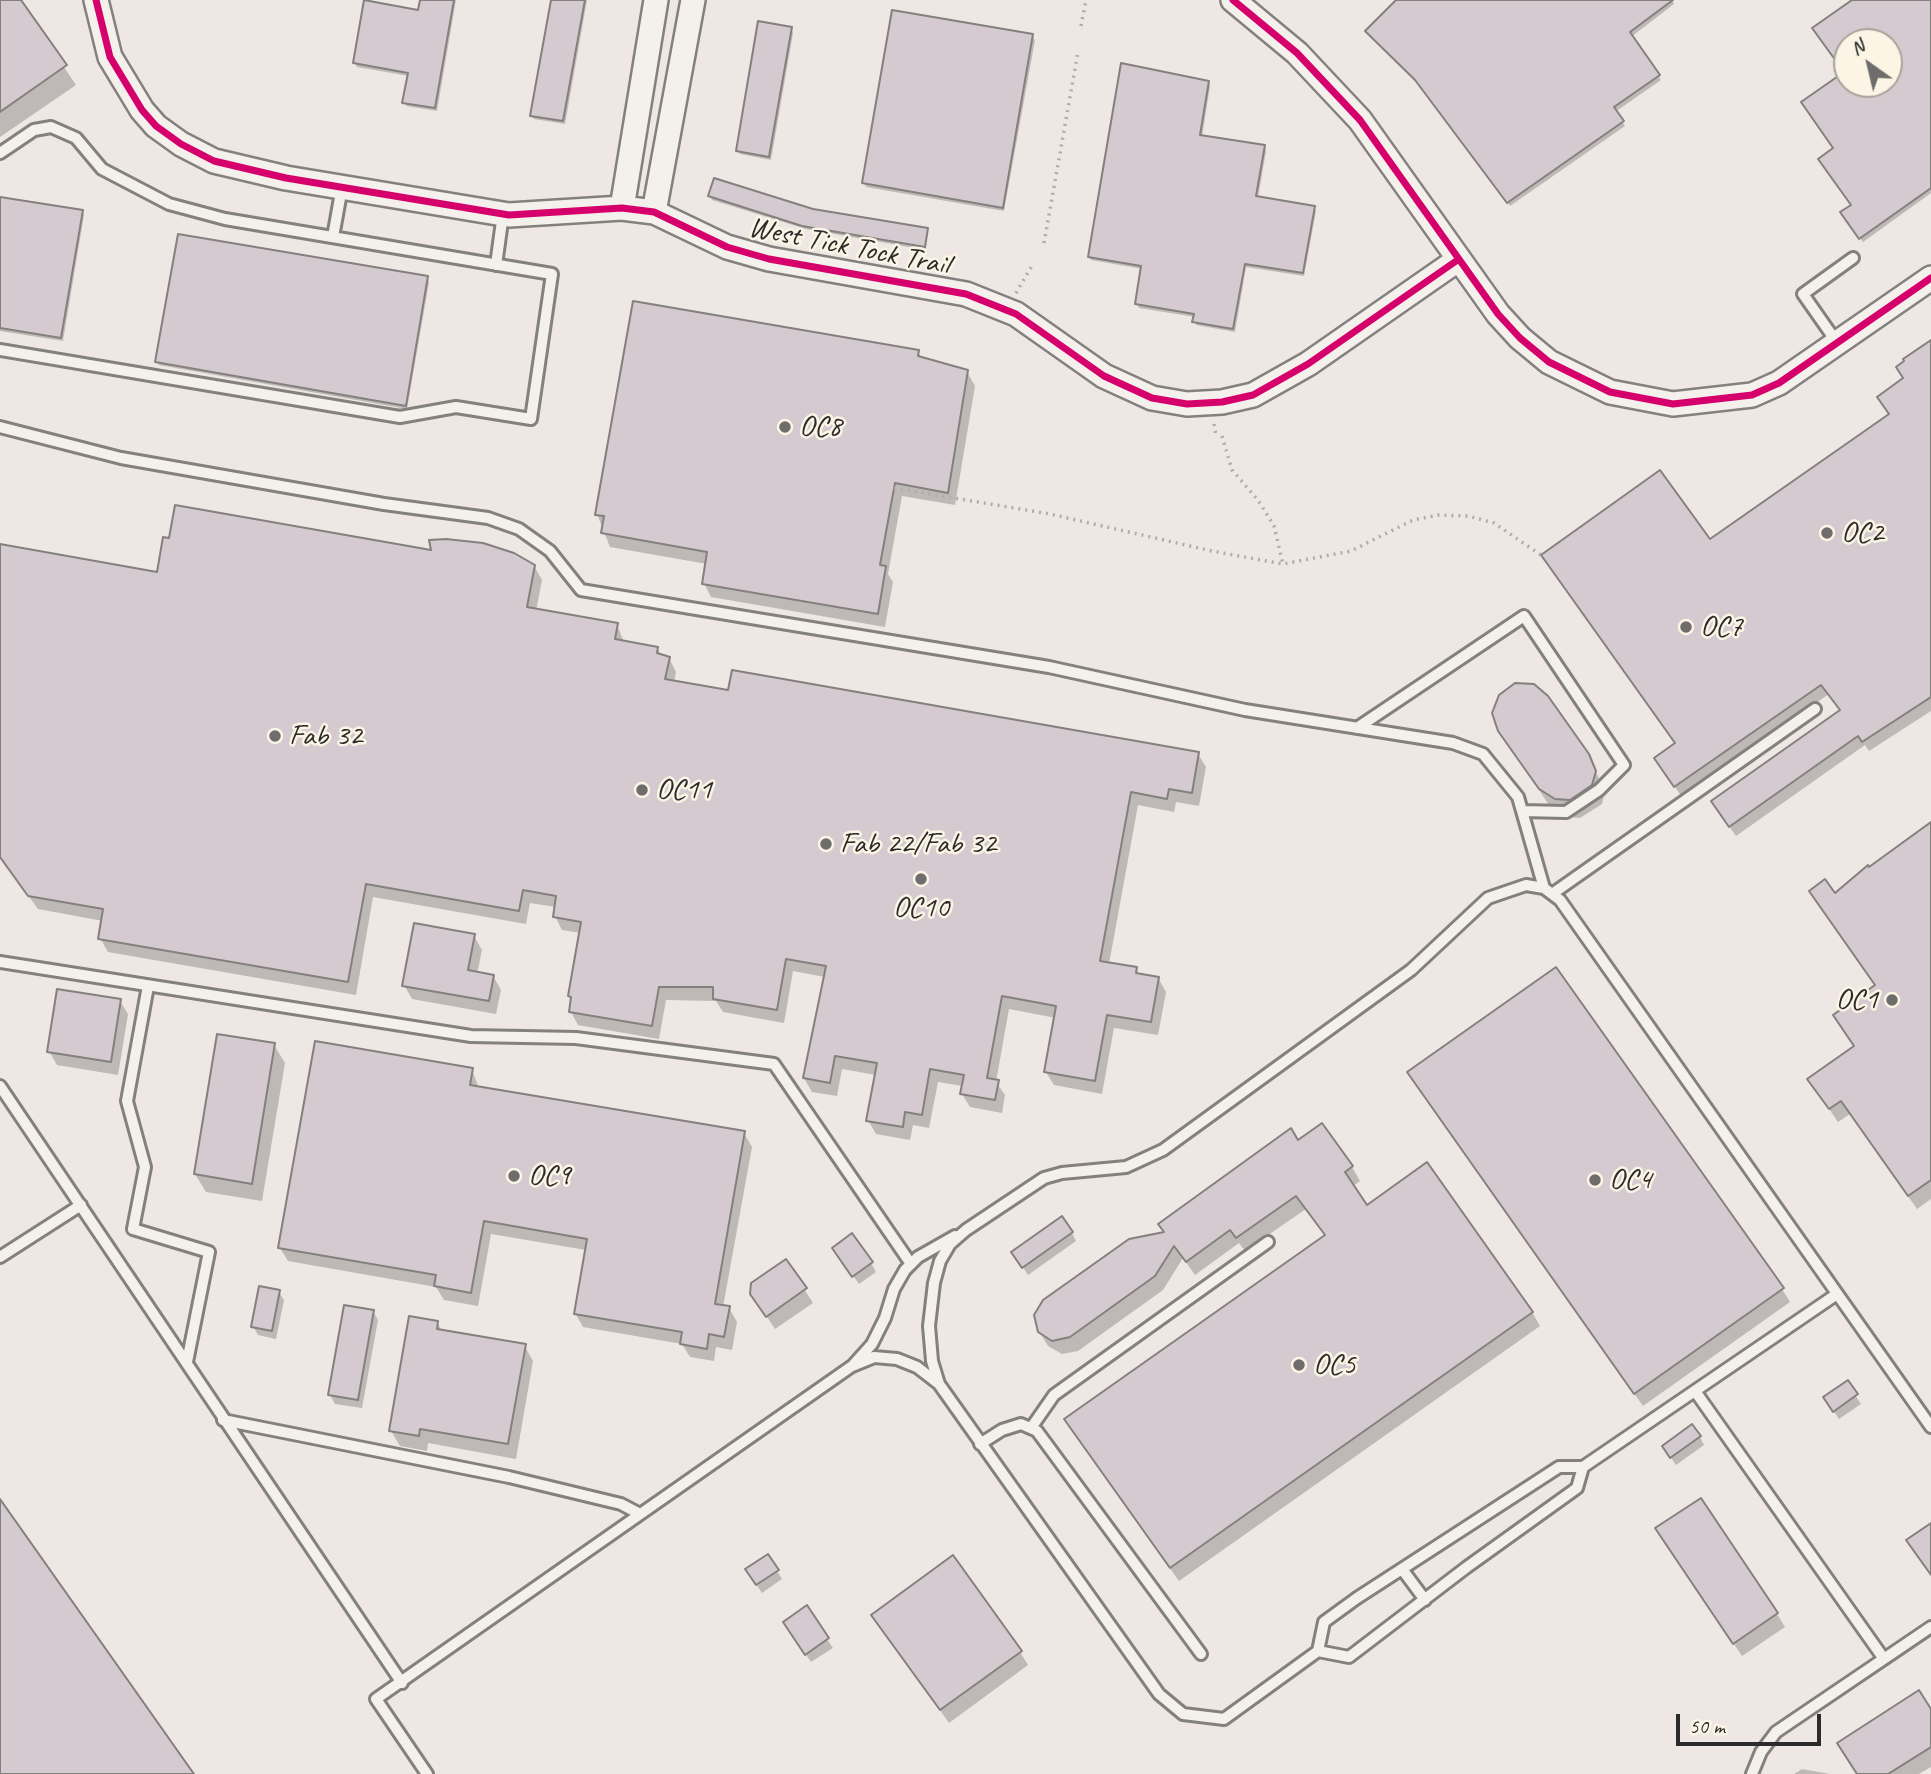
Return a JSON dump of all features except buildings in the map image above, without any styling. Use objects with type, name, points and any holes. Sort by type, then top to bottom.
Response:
[{"type":"street","name":"West Tick Tock Trail","points":[[96,0],[110,57],[142,110],[180,145],[214,161],[245,170],[503,214],[622,208],[654,212],[727,247],[769,260],[966,294],[1016,314],[1124,388],[1152,398],[1187,404],[1222,402],[1253,395],[1282,382],[1459,259]]},
{"type":"street","points":[[622,208],[656,0]]},
{"type":"street","points":[[654,212],[693,0]]},
{"type":"street","points":[[1233,0],[1297,53],[1360,120],[1498,314],[1520,338],[1549,362],[1600,388],[1639,400],[1685,403],[1752,395],[1779,383],[1931,278]]},
{"type":"lane","points":[[0,153],[34,130],[51,127],[76,138],[102,169],[169,204],[225,219],[552,274],[530,419],[456,407],[400,417],[0,350]]},
{"type":"lane","points":[[332,237],[342,187]]},
{"type":"lane","points":[[496,265],[503,214]]},
{"type":"lane","points":[[1838,344],[1803,293],[1853,258]]},
{"type":"lane","points":[[0,427],[121,458],[384,504],[488,518],[519,529],[550,551],[581,590],[1049,667],[1167,695],[1453,743],[1483,754],[1518,797],[1548,891]]},
{"type":"lane","points":[[1357,728],[1524,616],[1624,765],[1599,790],[1566,812],[1522,811]]},
{"type":"lane","points":[[1548,891],[1815,709]]},
{"type":"lane","points":[[939,1384],[932,1361],[929,1326],[933,1283],[940,1261],[950,1244],[966,1230],[1044,1178],[1062,1172],[1126,1167],[1163,1150],[1411,970],[1488,898],[1526,885],[1548,891],[1560,900],[1931,1427]]},
{"type":"lane","points":[[0,962],[471,1036],[576,1038],[774,1065],[911,1264]]},
{"type":"lane","points":[[148,986],[127,1101],[145,1167],[133,1229],[209,1252],[187,1362]]},
{"type":"lane","points":[[0,1086],[402,1683]]},
{"type":"lane","points":[[0,1257],[81,1205]]},
{"type":"lane","points":[[852,1366],[872,1344],[885,1318],[894,1289],[911,1264],[943,1241],[966,1230]]},
{"type":"lane","points":[[1031,1428],[1054,1395],[1268,1242]]},
{"type":"lane","points":[[427,1774],[376,1699],[852,1366],[874,1357],[897,1359],[917,1367],[939,1384],[1159,1694],[1183,1713],[1224,1719],[1318,1651],[1324,1622],[1559,1467],[1583,1467],[1837,1294]]},
{"type":"lane","points":[[1695,1391],[1884,1659]]},
{"type":"lane","points":[[223,1420],[509,1477],[621,1504],[640,1514]]},
{"type":"lane","points":[[981,1444],[1021,1424],[1037,1431],[1201,1654]]},
{"type":"lane","points":[[1318,1651],[1349,1657],[1577,1488],[1583,1467]]},
{"type":"lane","points":[[1402,1569],[1425,1600]]},
{"type":"lane","points":[[1752,1774],[1761,1752],[1776,1732],[1931,1627]]},
{"type":"path","points":[[1081,26],[1086,0]]},
{"type":"path","points":[[1044,243],[1078,52]]},
{"type":"path","points":[[1013,298],[1033,264]]},
{"type":"path","points":[[1222,436],[1232,470],[1258,500],[1274,526],[1283,564]]},
{"type":"path","points":[[894,488],[1050,514],[1283,564],[1351,551],[1413,520],[1439,515],[1468,516],[1494,523],[1541,555]]},
{"type":"cycle path","points":[[96,0],[110,57],[142,110],[156,126],[181,144],[214,161],[286,178],[509,215],[622,208],[654,212],[727,247],[769,259],[966,294],[1016,314],[1104,376],[1152,398],[1187,404],[1222,402],[1253,395],[1308,364],[1459,259]]},
{"type":"cycle path","points":[[1233,0],[1297,53],[1360,120],[1498,314],[1520,338],[1549,362],[1610,392],[1673,404],[1752,395],[1779,383],[1931,278]]},
{"type":"place","name":"OC8","points":[[785,427]]},
{"type":"place","name":"OC2","points":[[1827,533]]},
{"type":"place","name":"OC7","points":[[1686,627]]},
{"type":"place","name":"Fab 32","points":[[275,736]]},
{"type":"place","name":"OC11","points":[[642,790]]},
{"type":"place","name":"Fab 22/Fab 32","points":[[826,844]]},
{"type":"place","name":"OC10","points":[[921,879]]},
{"type":"place","name":"OC1","points":[[1892,1000]]},
{"type":"place","name":"OC9","points":[[514,1176]]},
{"type":"place","name":"OC4","points":[[1595,1180]]},
{"type":"place","name":"OC5","points":[[1299,1365]]}]
